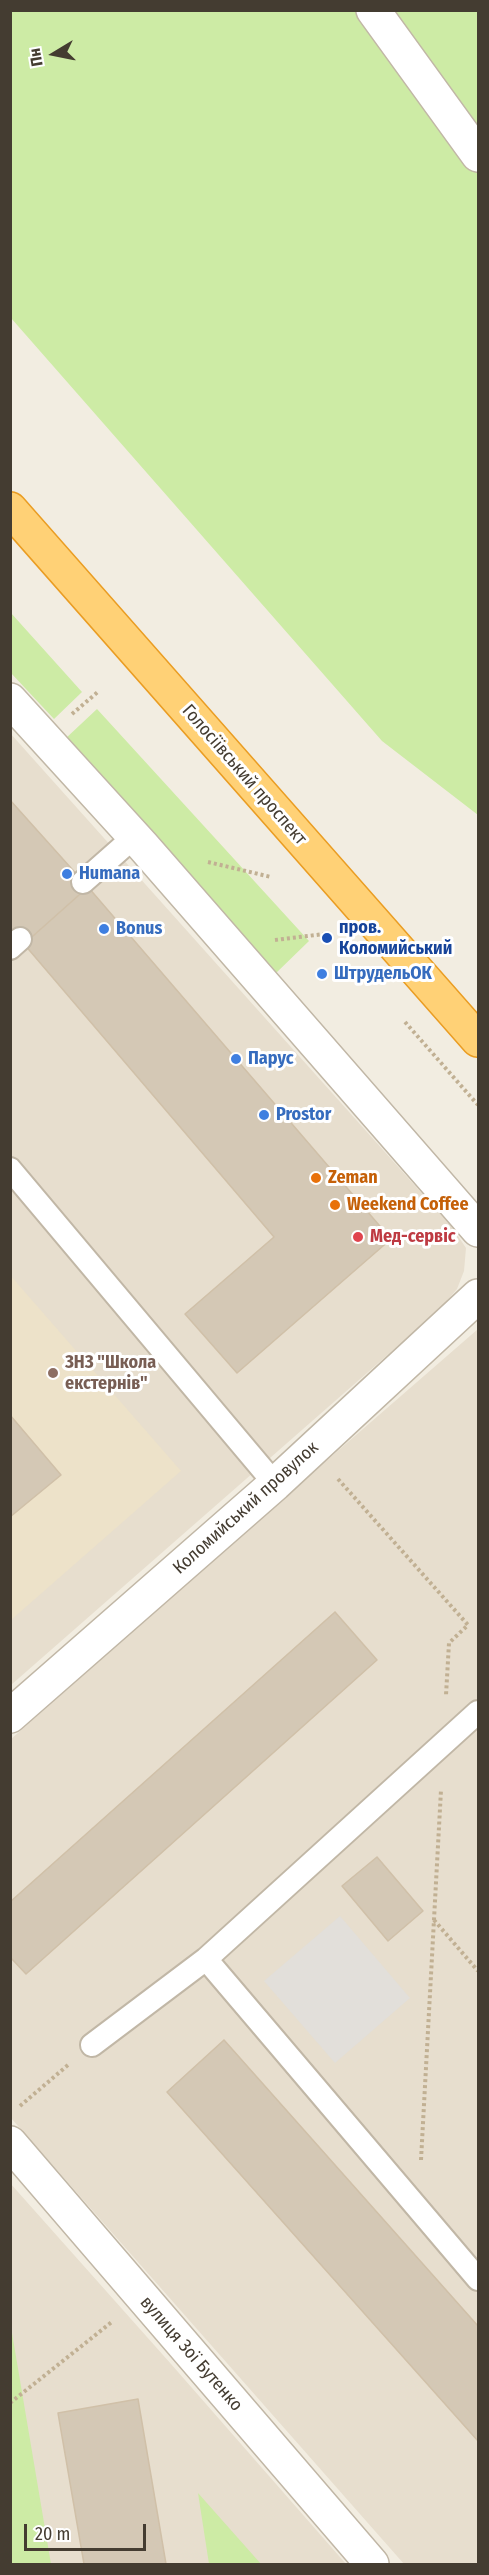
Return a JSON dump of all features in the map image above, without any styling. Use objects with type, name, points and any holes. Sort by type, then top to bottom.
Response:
[{"type":"highway","name":"Голосіївський проспект","points":[[10,509],[478,1040]]},
{"type":"street","points":[[373,10],[478,155]]},
{"type":"street","points":[[10,700],[134,837],[478,1230]]},
{"type":"street","name":"Коломийський провулок","points":[[10,1716],[275,1484],[478,1296]]},
{"type":"street","name":"вулиця Зої Бутенко","points":[[10,2143],[372,2565]]},
{"type":"lane","points":[[83,882],[134,837]]},
{"type":"lane","points":[[10,1169],[275,1484]]},
{"type":"lane","points":[[92,2045],[206,1959],[478,1712]]},
{"type":"lane","points":[[206,1959],[478,2279]]},
{"type":"path","points":[[405,1022],[478,1105]]},
{"type":"path","points":[[338,1479],[468,1625],[449,1643],[418,2208]]},
{"type":"path","points":[[434,1920],[478,1971]]},
{"type":"path","points":[[20,2106],[92,2045]]},
{"type":"path","points":[[10,2403],[117,2317]]},
{"type":"shaded area","points":[[10,733],[452,1227],[466,1248],[464,1271],[457,1289],[440,1309],[11,1685]]},
{"type":"shaded area","name":"ЗНЗ \"Школа екстернів\"","points":[[10,1275],[181,1471],[11,1620],[10,1620]]},
{"type":"shaded area","points":[[478,1329],[478,2564],[404,2564],[11,2118],[10,1740]]},
{"type":"shaded area","points":[[340,1916],[410,1998],[335,2063],[264,1981]]},
{"type":"shaded area","points":[[10,2183],[171,2364],[346,2564],[11,2564]]},
{"type":"green space","points":[[10,11],[478,11],[478,815],[382,741],[11,318]]},
{"type":"green space","points":[[11,613],[82,692],[54,719],[11,673]]},
{"type":"green space","points":[[97,709],[309,941],[274,975],[65,739]]},
{"type":"green space","points":[[11,2327],[51,2564],[11,2564]]},
{"type":"green space","points":[[198,2493],[261,2564],[209,2564]]},
{"type":"building","points":[[10,800],[88,887],[24,944],[10,933]]},
{"type":"building","points":[[88,887],[391,1239],[237,1373],[185,1314],[274,1237],[24,944]]},
{"type":"building","points":[[10,1415],[61,1475],[10,1517]]},
{"type":"building","points":[[335,1612],[377,1660],[26,1974],[10,1957],[10,1902]]},
{"type":"building","points":[[377,1857],[423,1911],[388,1941],[342,1886]]},
{"type":"building","points":[[224,2040],[478,2326],[478,2441],[167,2092]]},
{"type":"building","points":[[138,2399],[166,2564],[84,2564],[58,2413]]},
{"type":"place","name":"Humana","points":[[67,874]]},
{"type":"place","name":"Bonus","points":[[104,929]]},
{"type":"place","name":"пров. Коломийський","points":[[327,938]]},
{"type":"place","name":"ШтрудельОК","points":[[322,974]]},
{"type":"place","name":"Парус","points":[[236,1059]]},
{"type":"place","name":"Prostor","points":[[264,1115]]},
{"type":"place","name":"Zeman","points":[[316,1178]]},
{"type":"place","name":"Weekend Coffee","points":[[335,1205]]},
{"type":"place","name":"Мед-сервіс","points":[[358,1237]]},
{"type":"place","name":"ЗНЗ \"Школа екстернів\"","points":[[53,1373]]}]
